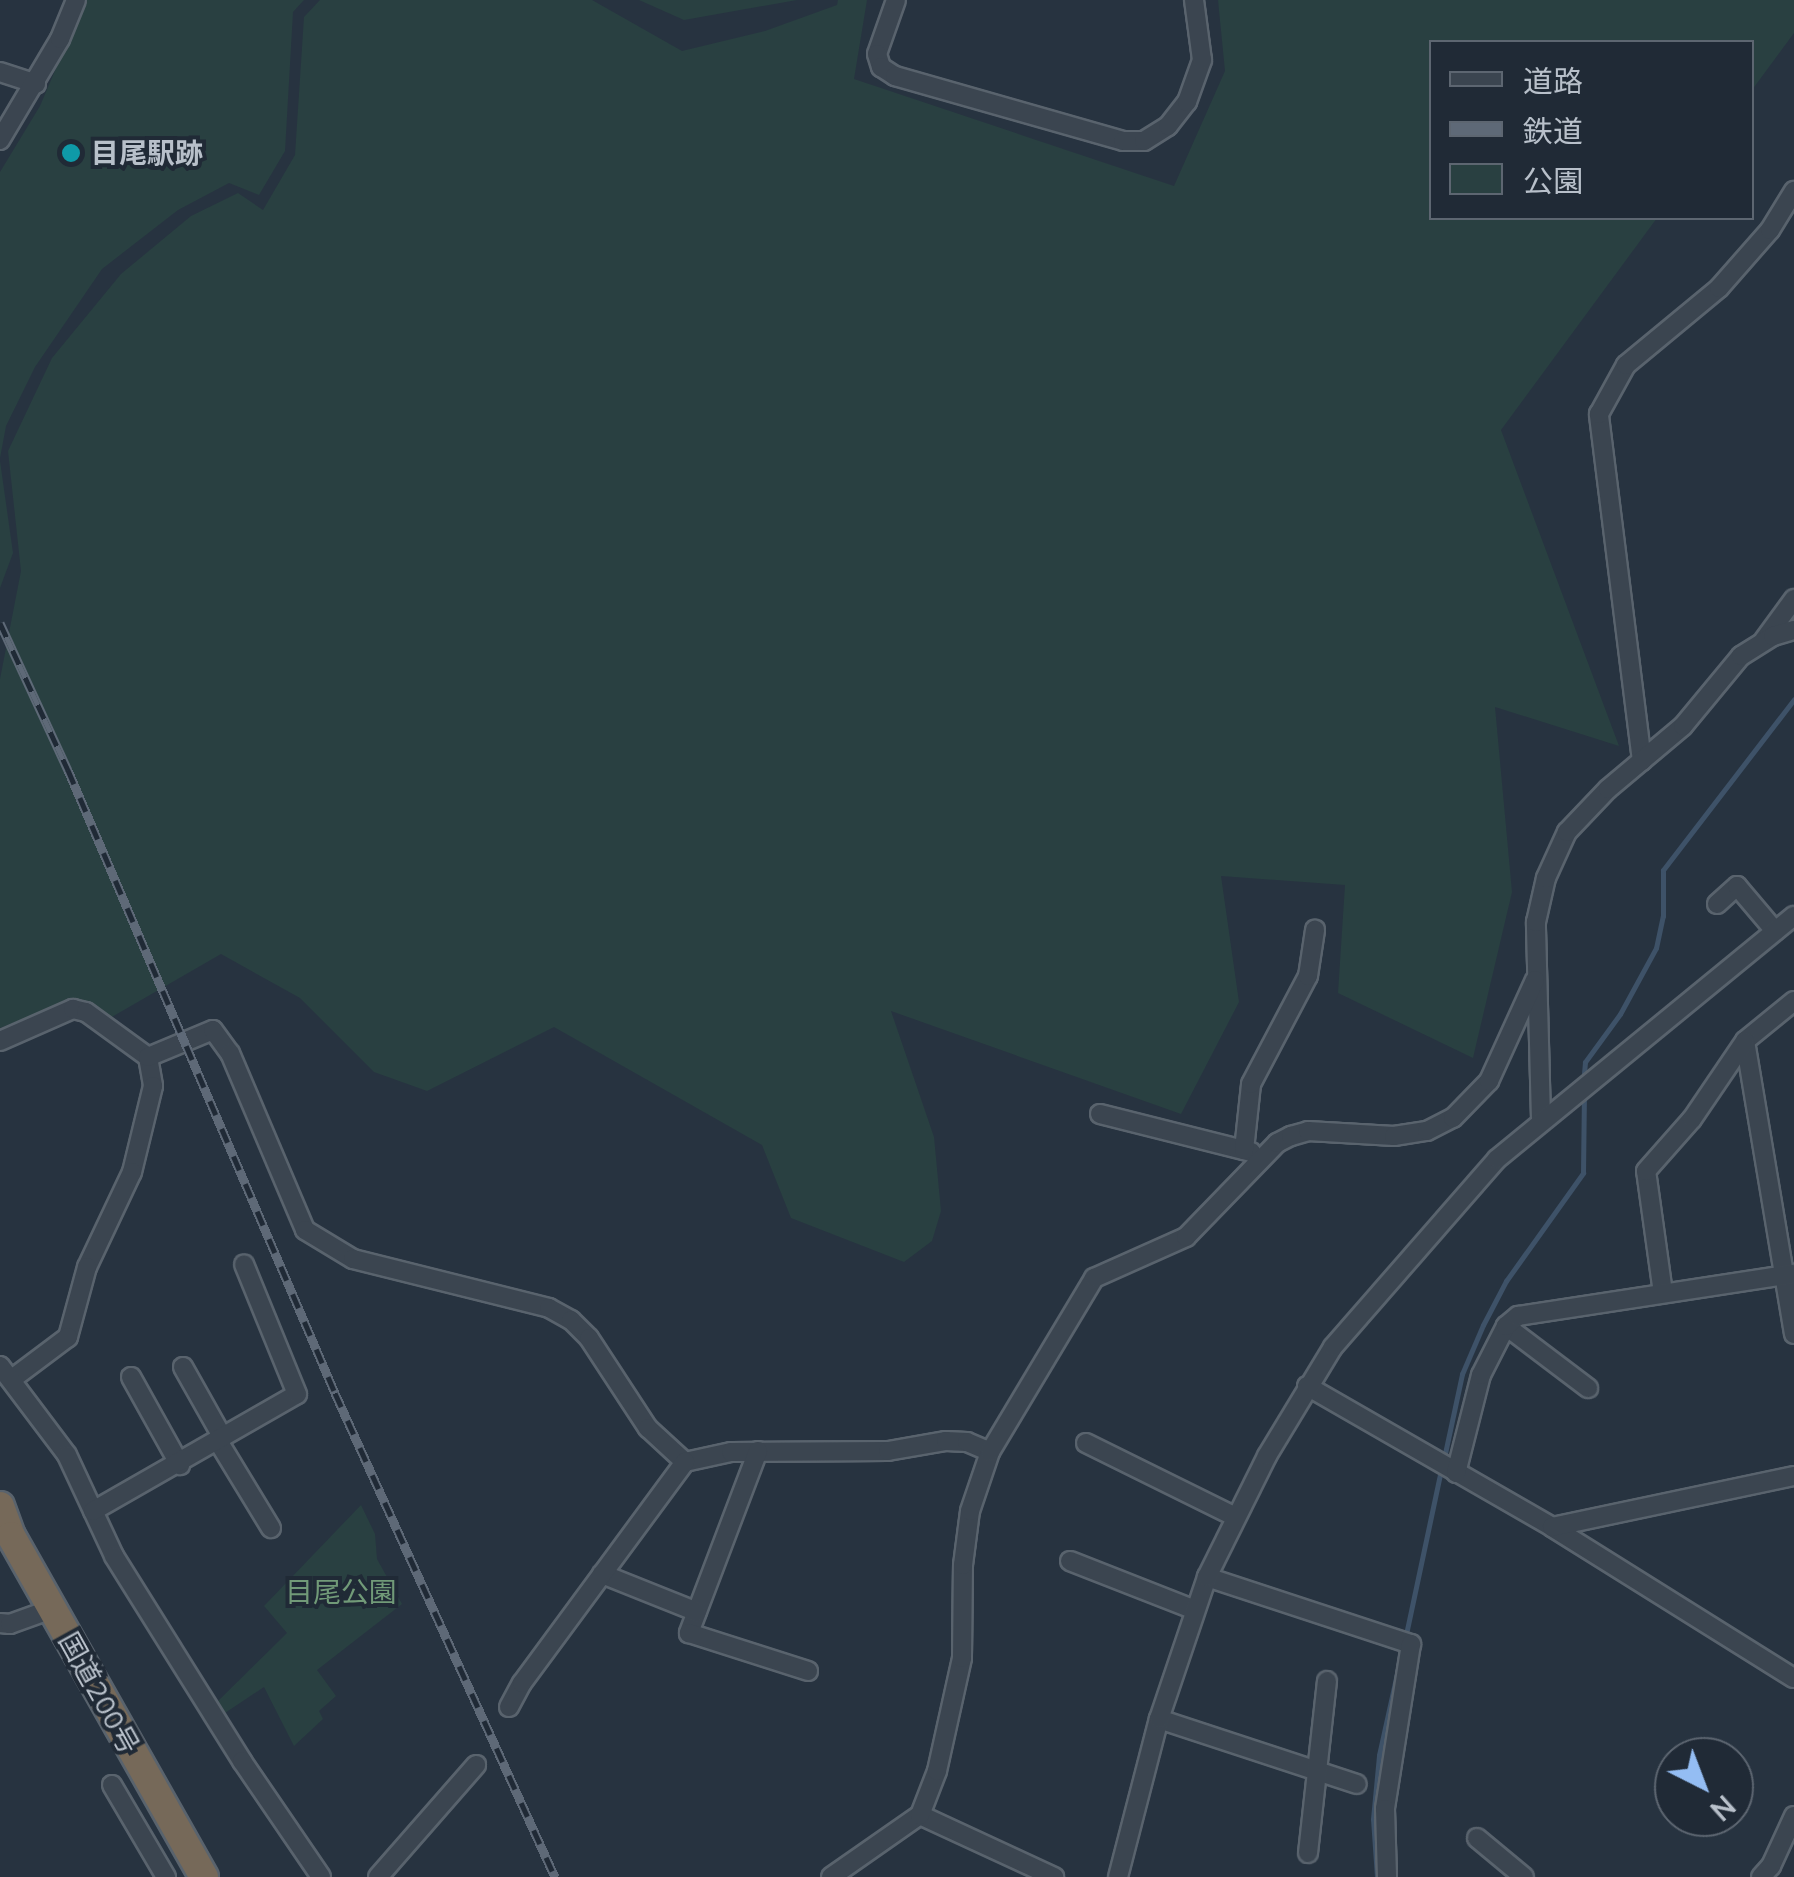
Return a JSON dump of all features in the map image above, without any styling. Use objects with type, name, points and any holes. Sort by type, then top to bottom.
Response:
[{"type":"highway","name":"国道200号","points":[[0,1506],[52,1608],[204,1877]]},
{"type":"street","points":[[0,140],[36,84],[76,0]]},
{"type":"street","points":[[896,0],[877,54],[881,67],[896,76],[1123,142],[1144,141],[1168,126],[1187,102],[1202,60],[1194,0]]},
{"type":"street","points":[[0,72],[36,84]]},
{"type":"street","points":[[1642,762],[1599,414],[1626,365],[1719,288],[1770,230],[1794,192]]},
{"type":"street","points":[[1764,641],[1794,599]]},
{"type":"street","points":[[1541,1119],[1536,922],[1551,864],[1567,832],[1683,726],[1741,656],[1764,641],[1794,630]]},
{"type":"street","points":[[1716,904],[1737,886],[1775,932]]},
{"type":"street","points":[[1118,1877],[1159,1719],[1207,1578],[1307,1386],[1333,1347],[1497,1158],[1794,916]]},
{"type":"street","points":[[1244,1150],[1252,1084],[1308,976],[1314,930]]},
{"type":"street","points":[[831,1877],[920,1815],[938,1772],[962,1658],[967,1527],[990,1452],[1094,1278],[1108,1268],[1186,1237],[1278,1143],[1308,1131],[1394,1136],[1427,1131],[1453,1118],[1489,1081],[1535,980]]},
{"type":"street","points":[[1663,1293],[1646,1171],[1692,1118],[1745,1042],[1794,1001]]},
{"type":"street","points":[[0,1041],[73,1008],[86,1012],[148,1057],[153,1086],[149,1113],[121,1199],[86,1268],[68,1336],[6,1372],[67,1455],[114,1556],[200,1696],[321,1877]]},
{"type":"street","points":[[148,1057],[212,1030],[230,1053],[304,1230],[353,1258],[549,1308],[571,1320],[589,1338],[648,1428],[686,1462]]},
{"type":"street","points":[[1745,1042],[1790,1274],[1794,1334]]},
{"type":"street","points":[[1100,1114],[1266,1155]]},
{"type":"street","points":[[93,1511],[180,1465],[296,1394],[244,1264]]},
{"type":"street","points":[[1456,1473],[1481,1374],[1506,1326],[1518,1316],[1790,1274]]},
{"type":"street","points":[[1506,1326],[1588,1388]]},
{"type":"street","points":[[183,1366],[270,1528]]},
{"type":"street","points":[[132,1377],[180,1465]]},
{"type":"street","points":[[1307,1386],[1552,1527],[1794,1678]]},
{"type":"street","points":[[509,1707],[522,1683],[686,1462],[758,1451],[839,1454],[956,1442],[990,1452]]},
{"type":"street","points":[[1086,1443],[1236,1517]]},
{"type":"street","points":[[758,1451],[690,1633],[808,1672]]},
{"type":"street","points":[[1552,1527],[1794,1476]]},
{"type":"street","points":[[1070,1561],[1195,1610]]},
{"type":"street","points":[[602,1574],[697,1612]]},
{"type":"street","points":[[1207,1578],[1411,1644],[1385,1810],[1387,1877]]},
{"type":"street","points":[[0,1623],[10,1624],[52,1608]]},
{"type":"street","points":[[1308,1853],[1314,1770],[1327,1681]]},
{"type":"street","points":[[1159,1719],[1356,1784]]},
{"type":"street","points":[[378,1877],[476,1766]]},
{"type":"street","points":[[112,1785],[166,1877]]},
{"type":"street","points":[[920,1815],[1054,1877]]},
{"type":"street","points":[[1760,1877],[1771,1866],[1794,1816]]},
{"type":"street","points":[[1477,1838],[1524,1877]]},
{"type":"green space","points":[[85,0],[304,0],[293,12],[285,151],[259,195],[229,183],[178,210],[102,269],[35,367],[6,426],[0,458],[0,172],[40,106]]},
{"type":"green space","points":[[320,0],[592,0],[682,51],[765,31],[837,5],[838,0],[867,0],[854,79],[1174,186],[1225,71],[1218,0],[1794,0],[1794,33],[1754,87],[1754,40],[1429,40],[1429,220],[1656,220],[1501,430],[1619,746],[1495,707],[1512,892],[1473,1058],[1338,993],[1345,885],[1221,876],[1239,1002],[1181,1114],[891,1011],[934,1137],[941,1211],[932,1241],[904,1262],[791,1218],[762,1145],[554,1027],[427,1091],[374,1072],[300,998],[221,954],[110,1018],[72,1000],[0,1028],[0,679],[21,571],[8,451],[52,358],[121,274],[191,216],[238,193],[263,210],[295,155],[304,17]]},
{"type":"green space","points":[[639,0],[797,0],[684,20]]},
{"type":"green space","points":[[0,461],[13,553],[0,588]]},
{"type":"green space","name":"目尾公園","points":[[361,1505],[375,1534],[377,1559],[402,1604],[317,1670],[336,1696],[319,1711],[323,1719],[294,1746],[264,1687],[222,1715],[215,1704],[287,1633],[264,1606]]},
{"type":"waterway","points":[[1583,1085],[1585,1062],[1620,1014],[1656,948],[1663,916],[1663,870],[1794,699]]},
{"type":"waterway","points":[[1444,1458],[1462,1374],[1483,1325],[1506,1281],[1583,1173],[1584,1095]]},
{"type":"waterway","points":[[1405,1639],[1441,1469]]},
{"type":"waterway","points":[[1377,1877],[1373,1819],[1379,1755],[1399,1664]]},
{"type":"railway","points":[[0,623],[68,770],[335,1393],[555,1877]]},
{"type":"place","name":"目尾駅跡","points":[[71,153]]}]
